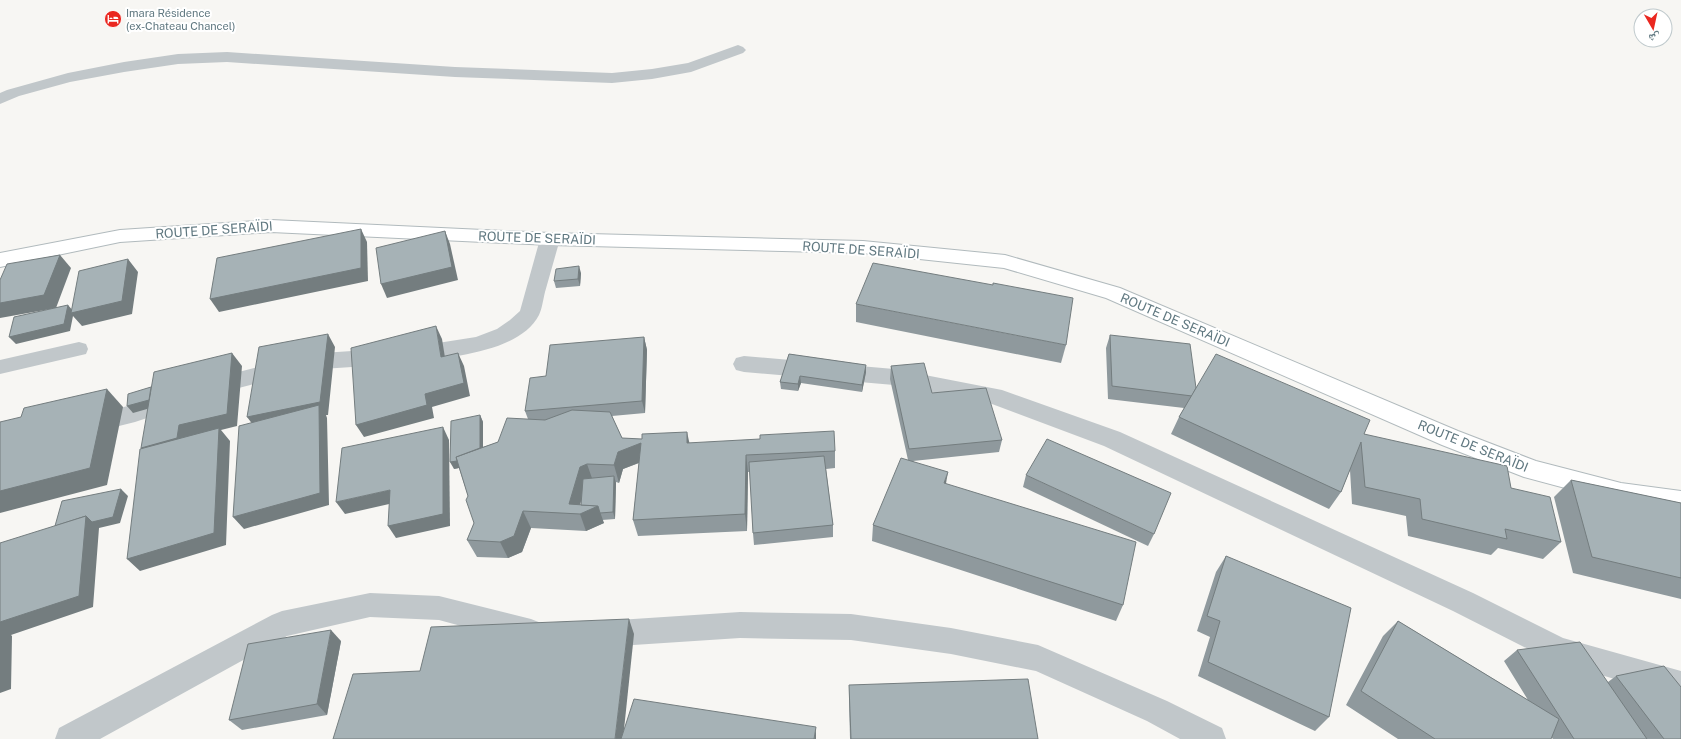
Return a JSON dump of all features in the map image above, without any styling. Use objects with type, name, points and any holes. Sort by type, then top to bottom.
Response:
[{"type":"street","points":[[0,98],[68,78],[124,67],[178,59],[227,57],[470,73],[612,78],[652,74],[691,67],[738,50]]},
{"type":"street","name":"ROUTE DE SERAÏDI","points":[[0,260],[120,236],[271,226],[550,240],[863,247],[1005,262],[1113,293],[1450,438],[1533,470],[1621,493],[1681,501]]},
{"type":"street","points":[[74,428],[135,413],[219,385],[307,362],[391,357],[486,343],[512,331],[529,314],[550,240]]},
{"type":"street","points":[[744,364],[894,377],[994,396],[1112,439],[1463,602],[1558,650],[1681,685]]},
{"type":"street","points":[[70,739],[282,624],[370,605],[439,608],[534,632],[610,634],[740,625],[851,627],[951,641],[1038,658],[1156,711],[1211,739]]},
{"type":"lane","points":[[0,367],[80,349]]},
{"type":"building","points":[[361,229],[361,268],[210,299],[217,258]]},
{"type":"building","points":[[445,231],[452,267],[381,284],[376,248]]},
{"type":"building","points":[[60,255],[44,295],[0,303],[0,280],[7,264]]},
{"type":"building","points":[[128,259],[122,301],[71,313],[79,271]]},
{"type":"building","points":[[873,263],[1073,298],[1066,345],[856,304]]},
{"type":"building","points":[[579,266],[578,279],[554,281],[556,269]]},
{"type":"building","points":[[68,305],[64,324],[9,337],[14,317]]},
{"type":"building","points":[[436,326],[441,357],[458,353],[464,383],[425,394],[427,405],[356,425],[351,348]]},
{"type":"building","points":[[328,334],[320,402],[247,417],[259,347]]},
{"type":"building","points":[[1110,335],[1190,344],[1196,388],[1192,396],[1112,386]]},
{"type":"building","points":[[644,337],[642,401],[525,411],[530,378],[546,376],[550,345]]},
{"type":"building","points":[[232,353],[227,414],[179,425],[177,438],[141,448],[154,372]]},
{"type":"building","points":[[789,354],[866,365],[862,385],[800,376],[798,384],[780,382]]},
{"type":"building","points":[[1216,354],[1370,420],[1364,434],[1507,466],[1511,488],[1550,497],[1561,542],[1505,529],[1507,539],[1422,519],[1420,499],[1365,487],[1361,442],[1341,492],[1179,417]]},
{"type":"building","points":[[924,363],[932,393],[986,388],[1002,440],[909,449],[891,366]]},
{"type":"building","points":[[151,387],[149,400],[127,406],[128,394]]},
{"type":"building","points":[[107,389],[90,468],[0,491],[0,422],[21,417],[24,408]]},
{"type":"building","points":[[319,405],[320,493],[233,517],[239,426]]},
{"type":"building","points":[[572,410],[610,412],[622,438],[642,439],[642,434],[687,432],[687,443],[760,439],[760,435],[834,431],[835,451],[746,455],[745,514],[633,520],[641,443],[618,452],[614,465],[587,464],[580,467],[569,504],[598,506],[580,514],[523,511],[514,536],[500,542],[467,540],[474,523],[466,500],[468,496],[456,457],[498,442],[507,418],[545,420]]},
{"type":"building","points":[[480,415],[480,448],[456,457],[457,461],[450,462],[451,421]]},
{"type":"building","points":[[443,427],[443,514],[388,526],[390,490],[336,502],[342,448]]},
{"type":"building","points":[[219,428],[214,533],[127,559],[140,449]]},
{"type":"building","points":[[1047,439],[1171,493],[1154,534],[1026,475]]},
{"type":"building","points":[[824,456],[833,525],[753,533],[749,462]]},
{"type":"building","points":[[901,458],[948,472],[944,483],[1136,542],[1123,605],[873,525]]},
{"type":"building","points":[[614,476],[613,512],[600,513],[598,506],[581,505],[583,479]]},
{"type":"building","points":[[1571,480],[1681,503],[1681,578],[1592,557]]},
{"type":"building","points":[[121,489],[113,517],[92,522],[86,516],[55,526],[62,501]]},
{"type":"building","points":[[86,516],[79,596],[0,622],[0,543]]},
{"type":"building","points":[[1226,556],[1351,608],[1329,717],[1208,662],[1220,621],[1207,616]]},
{"type":"building","points":[[629,619],[615,739],[333,739],[353,674],[420,671],[431,627]]},
{"type":"building","points":[[1398,621],[1559,719],[1551,739],[1435,739],[1361,691]]},
{"type":"building","points":[[331,630],[317,704],[229,720],[248,644]]},
{"type":"building","points":[[1580,642],[1647,739],[1574,739],[1517,650]]},
{"type":"building","points":[[1664,666],[1681,687],[1681,739],[1664,739],[1616,676]]},
{"type":"building","points":[[1028,679],[1038,739],[851,739],[849,685]]},
{"type":"building","points":[[634,699],[816,727],[814,739],[621,739]]},
{"type":"place","name":"Imara Résidence (ex-Chateau Chancel)","points":[[113,19]]}]
